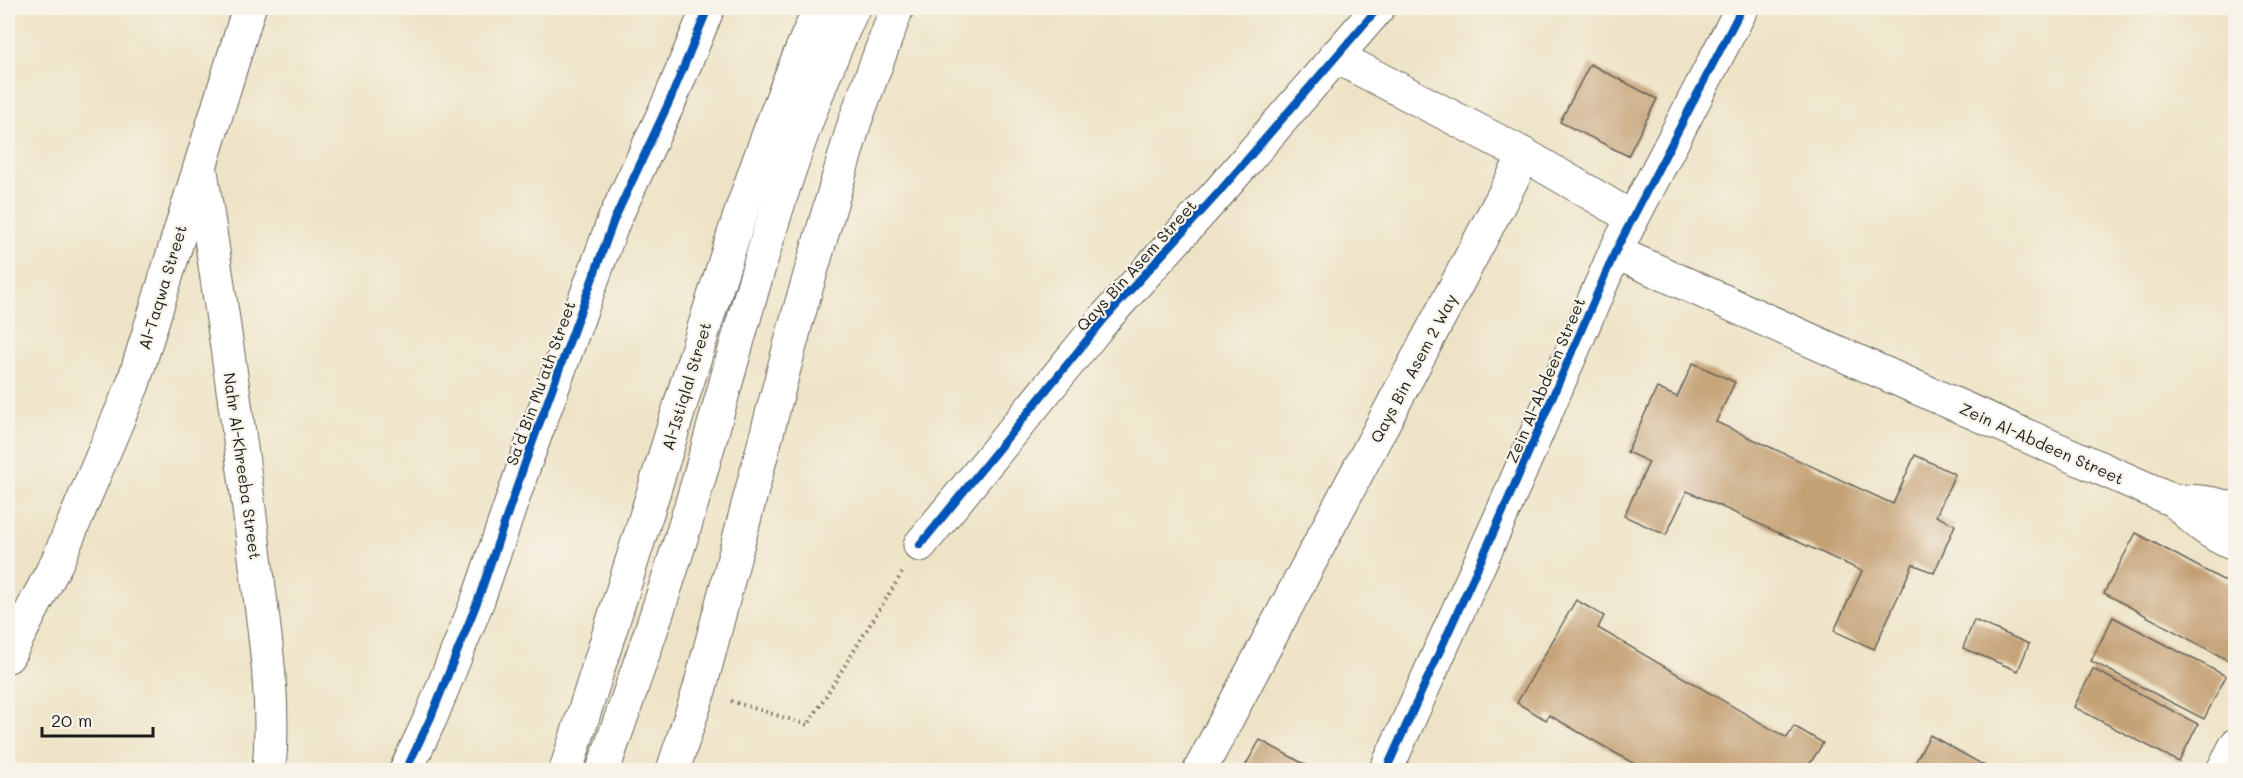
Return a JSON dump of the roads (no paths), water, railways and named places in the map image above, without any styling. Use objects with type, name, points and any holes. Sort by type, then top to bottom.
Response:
[{"type":"main road","name":"Al-Taqwa Street","points":[[8,656],[58,560],[133,384],[249,8]]},
{"type":"main road","name":"Sa'd Bin Mu'ath Street","points":[[406,771],[431,717],[478,600],[525,463],[614,220],[670,100],[708,8]]},
{"type":"main road","name":"Al-Istiqlal Street","points":[[566,771],[728,254],[795,64],[820,8]]},
{"type":"main road","points":[[603,771],[697,485],[770,225],[803,128],[853,8]]},
{"type":"main road","points":[[626,771],[662,661],[790,229],[821,137],[874,8]]},
{"type":"main road","points":[[673,771],[699,691],[796,323],[855,120],[897,8]]},
{"type":"main road","name":"Qays Bin Asem Street","points":[[920,545],[1105,318],[1219,192],[1378,8]]},
{"type":"main road","name":"Zein Al-Abdeen Street","points":[[1386,771],[1501,516],[1615,252],[1742,8]]},
{"type":"main road","points":[[1335,56],[1525,155],[1631,218]]},
{"type":"main road","name":"Qays Bin Asem 2 Way","points":[[1200,771],[1525,155]]},
{"type":"main road","name":"Nahr Al-Khreeba Street","points":[[200,163],[243,460],[271,692],[272,742],[269,771]]},
{"type":"main road","name":"Zein Al-Abdeen Street","points":[[1615,252],[2175,501],[2198,524],[2215,536],[2235,545]]},
{"type":"main road","name":"Zein Al-Abdeen Street","points":[[2175,501],[2203,501],[2222,505],[2235,511]]},
{"type":"main road","points":[[2223,771],[2235,745]]}]
